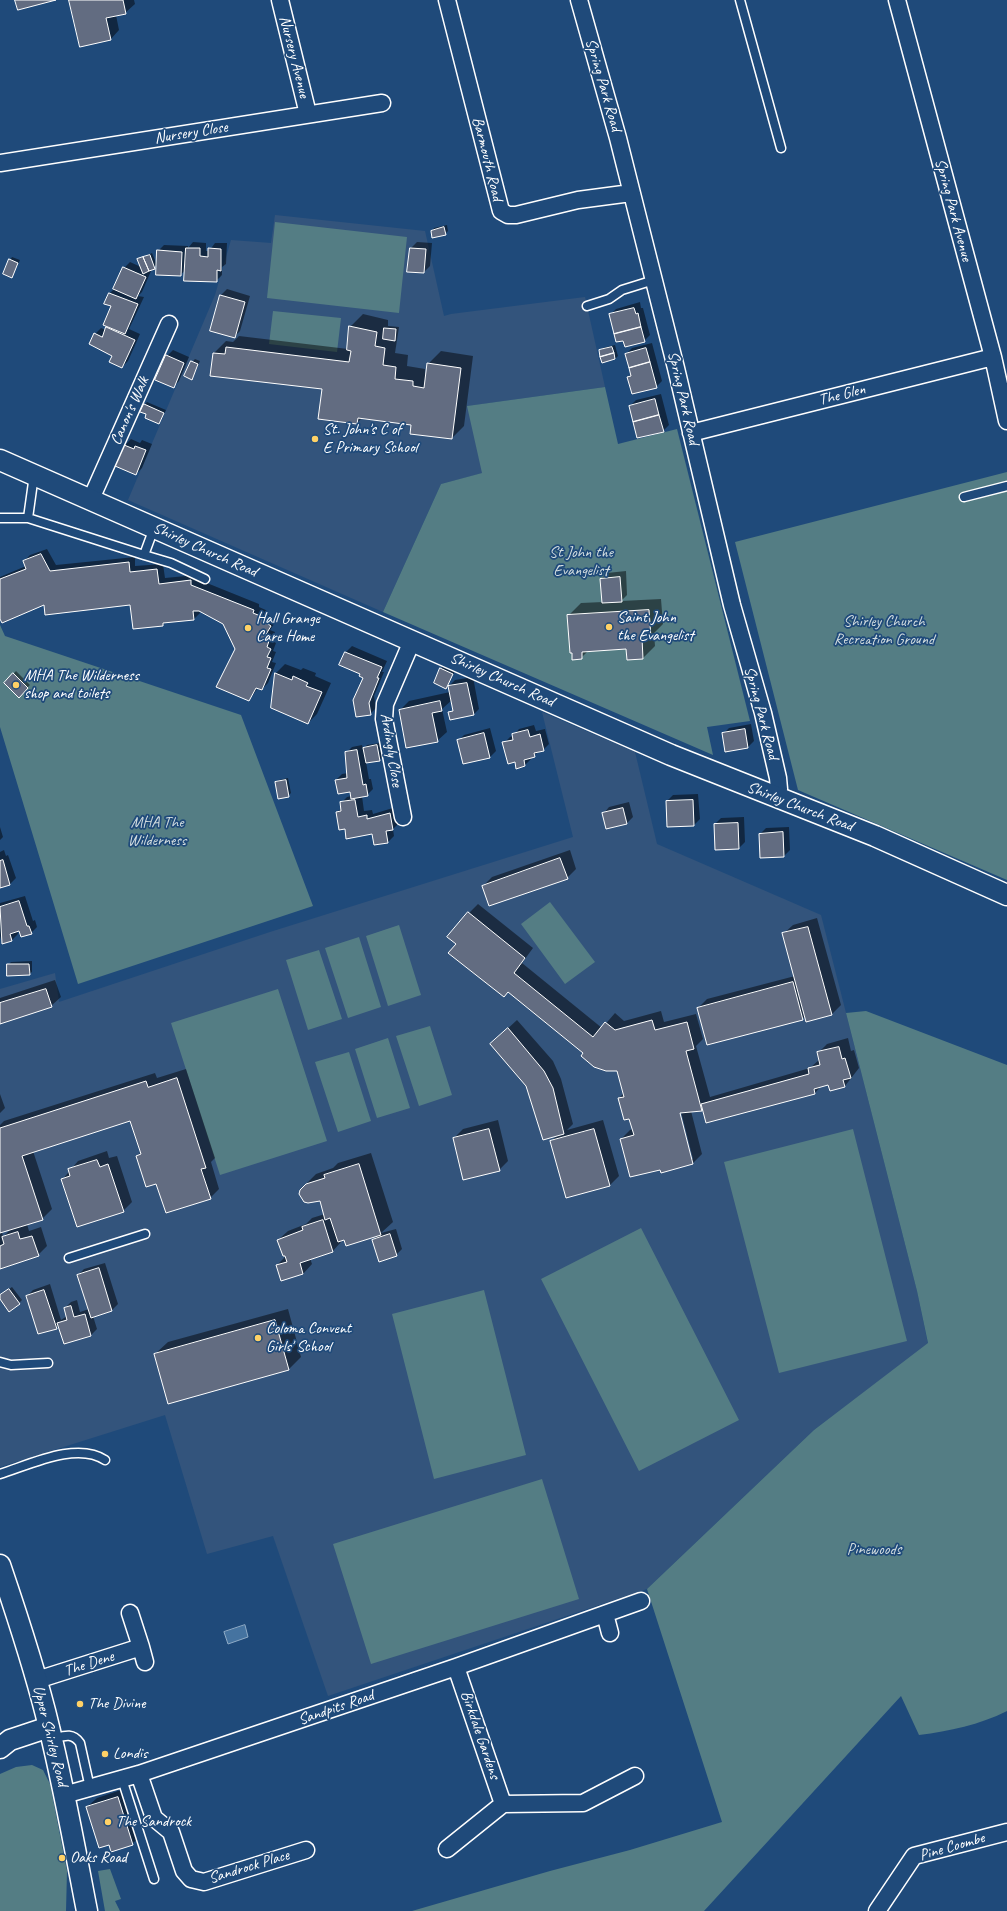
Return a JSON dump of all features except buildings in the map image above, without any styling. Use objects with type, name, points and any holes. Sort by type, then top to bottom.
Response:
[{"type":"street","name":"Nursery Avenue","points":[[280,0],[308,114]]},
{"type":"street","name":"Barmouth Road","points":[[447,0],[501,211],[508,215],[516,215],[578,200],[631,193]]},
{"type":"street","name":"Spring Park Road","points":[[579,0],[618,138],[654,280],[732,605],[763,713],[778,778],[779,789],[777,798]]},
{"type":"street","name":"Spring Park Avenue","points":[[897,0],[993,357],[1007,421]]},
{"type":"street","name":"Nursery Close","points":[[0,163],[382,103]]},
{"type":"street","name":"Canon's Walk","points":[[91,499],[168,324]]},
{"type":"street","name":"The Glen","points":[[691,433],[993,357]]},
{"type":"street","name":"Shirley Church Road","points":[[0,460],[671,755],[875,836],[1007,894]]},
{"type":"street","name":"Ardingly Close","points":[[403,817],[384,719],[384,711],[385,704],[412,641]]},
{"type":"street","name":"Upper Shirley Road","points":[[0,1565],[37,1680],[64,1795],[86,1911]]},
{"type":"street","name":"Sandpits Road","points":[[64,1795],[139,1774],[456,1667],[641,1601]]},
{"type":"street","points":[[130,1613],[145,1662]]},
{"type":"street","points":[[605,1614],[610,1633]]},
{"type":"street","name":"The Dene","points":[[37,1680],[141,1647]]},
{"type":"street","name":"Birkdale Gardens","points":[[456,1667],[503,1804]]},
{"type":"street","points":[[0,1748],[10,1740],[50,1733]]},
{"type":"street","name":"Sandrock Place","points":[[139,1774],[154,1818],[171,1832],[184,1872],[192,1879],[204,1882],[306,1850]]},
{"type":"street","points":[[447,1849],[503,1804],[583,1803],[635,1776]]},
{"type":"street","name":"Pine Coombe","points":[[877,1911],[914,1856],[1007,1832]]},
{"type":"lane","points":[[740,0],[781,148]]},
{"type":"lane","points":[[588,306],[609,299],[622,290],[654,280]]},
{"type":"lane","points":[[28,518],[34,476]]},
{"type":"lane","points":[[964,497],[1007,486]]},
{"type":"lane","points":[[0,518],[28,518],[171,563],[205,579]]},
{"type":"lane","points":[[144,555],[154,528]]},
{"type":"lane","points":[[69,1258],[145,1234]]},
{"type":"lane","points":[[0,1362],[11,1365],[48,1363]]},
{"type":"lane","points":[[0,1474],[47,1459],[74,1453],[97,1455],[105,1460]]},
{"type":"lane","points":[[50,1733],[76,1737],[80,1743],[90,1788]]},
{"type":"lane","points":[[122,1779],[154,1879]]},
{"type":"shaded area","name":"St. John's C of E Primary School","points":[[275,215],[425,231],[444,316],[585,297],[605,387],[468,406],[483,473],[441,484],[383,612],[128,500],[215,295],[231,240],[271,243]]},
{"type":"shaded area","points":[[542,712],[635,752],[657,844],[821,915],[917,1291],[928,1344],[814,1430],[647,1589],[328,1696],[273,1536],[207,1554],[165,1415],[0,1467],[0,989],[55,973],[59,1002],[270,932],[573,837]]},
{"type":"shaded area","points":[[245,1625],[248,1637],[228,1644],[224,1632]]},
{"type":"green space","points":[[275,222],[407,237],[399,313],[267,298]]},
{"type":"green space","points":[[273,311],[341,318],[337,352],[269,344]]},
{"type":"green space","name":"St John the Evangelist","points":[[605,387],[618,444],[677,429],[750,721],[707,727],[713,755],[383,612],[441,484],[482,473],[467,406]]},
{"type":"green space","name":"Shirley Church Recreation Ground","points":[[1007,472],[1007,880],[798,790],[735,542]]},
{"type":"green space","name":"MHA The Wilderness","points":[[0,625],[5,636],[241,715],[313,906],[78,984],[0,727]]},
{"type":"green space","points":[[550,902],[595,962],[565,984],[521,924]]},
{"type":"green space","points":[[399,925],[421,995],[388,1006],[366,936]]},
{"type":"green space","points":[[359,937],[381,1007],[348,1018],[325,948]]},
{"type":"green space","points":[[319,950],[342,1019],[308,1030],[286,960]]},
{"type":"green space","points":[[278,989],[327,1141],[220,1175],[171,1023]]},
{"type":"green space","name":"Pinewoods","points":[[866,1011],[1007,1065],[1007,1711],[964,1727],[919,1735],[901,1696],[704,1911],[412,1911],[550,1871],[630,1850],[722,1822],[647,1589],[814,1430],[928,1343],[917,1291],[846,1013]]},
{"type":"green space","points":[[430,1026],[452,1095],[419,1106],[396,1036]]},
{"type":"green space","points":[[388,1038],[410,1108],[377,1118],[355,1049]]},
{"type":"green space","points":[[349,1052],[371,1121],[338,1132],[315,1062]]},
{"type":"green space","points":[[853,1129],[907,1341],[779,1373],[724,1162]]},
{"type":"green space","points":[[641,1228],[739,1420],[639,1471],[541,1279]]},
{"type":"green space","points":[[484,1290],[526,1455],[434,1479],[392,1314]]},
{"type":"green space","points":[[542,1479],[579,1599],[371,1664],[333,1544]]},
{"type":"green space","points":[[32,1765],[43,1770],[50,1784],[67,1871],[66,1911],[0,1911],[0,1774],[16,1767]]},
{"type":"green space","points":[[110,1869],[121,1899],[115,1901],[120,1911],[105,1911],[98,1871]]},
{"type":"place","name":"St. John's C of E Primary School","points":[[315,439]]},
{"type":"place","name":"Saint John the Evangelist","points":[[609,627]]},
{"type":"place","name":"Hall Grange Care Home","points":[[248,628]]},
{"type":"place","name":"MHA The Wilderness shop and toilets","points":[[16,685]]},
{"type":"place","name":"Coloma Convent Girls' School","points":[[258,1338]]},
{"type":"place","name":"The Divine","points":[[80,1704]]},
{"type":"place","name":"Londis","points":[[105,1754]]},
{"type":"place","name":"The Sandrock","points":[[108,1822]]},
{"type":"place","name":"Oaks Road","points":[[62,1858]]}]
